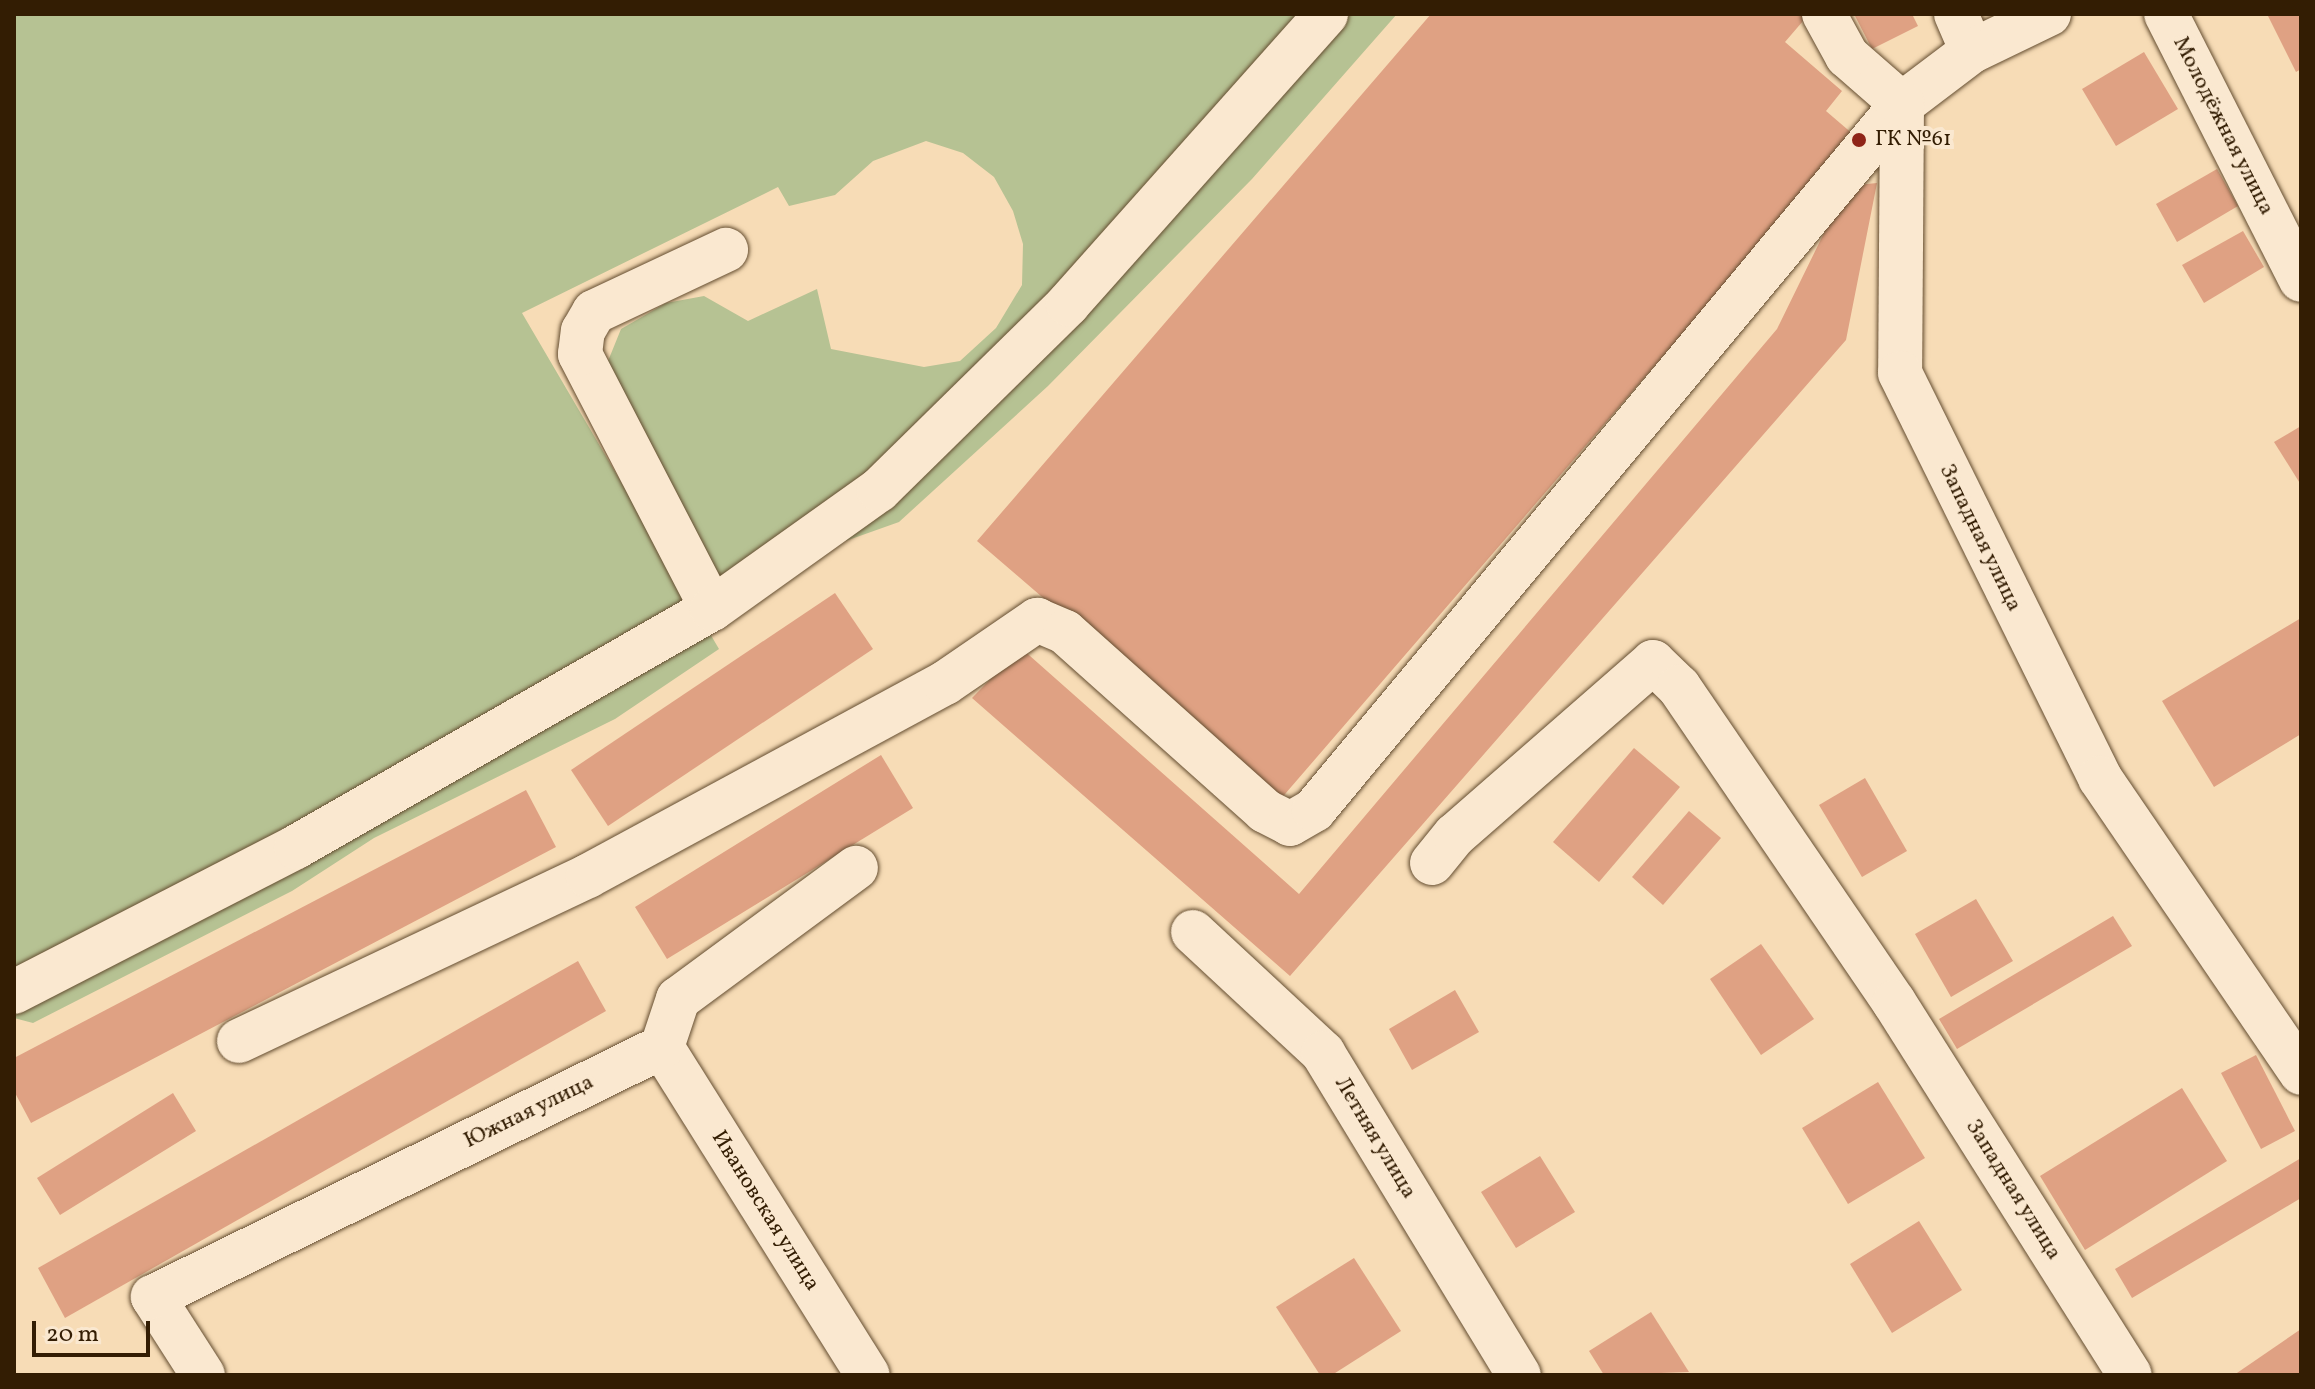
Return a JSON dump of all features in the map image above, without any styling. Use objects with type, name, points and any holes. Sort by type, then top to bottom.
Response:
[{"type":"street","points":[[14,992],[296,847],[712,609],[879,490],[986,389],[1326,14]]},
{"type":"street","points":[[1824,14],[1847,56],[1902,104]]},
{"type":"street","points":[[239,1041],[588,876],[945,683],[1037,620],[1065,632],[1265,811],[1290,824],[1314,810],[1964,32],[2049,14]]},
{"type":"street","name":"Молодёжная улица","points":[[2166,14],[2301,280]]},
{"type":"street","name":"Западная улица","points":[[1902,104],[1900,373],[2100,778],[2301,1073]]},
{"type":"street","points":[[712,609],[580,354],[583,331],[594,312],[726,250]]},
{"type":"street","name":"Западная улица","points":[[1432,863],[1455,835],[1653,662],[1679,687],[1894,1002],[2130,1375]]},
{"type":"street","points":[[662,1047],[678,999],[856,868]]},
{"type":"street","name":"Летняя улица","points":[[1193,932],[1323,1053],[1519,1375]]},
{"type":"street","name":"Южная улица","points":[[203,1375],[153,1297],[662,1047]]},
{"type":"street","name":"Ивановская улица","points":[[662,1047],[868,1375]]},
{"type":"green space","points":[[14,14],[1397,14],[1252,179],[1048,386],[899,522],[730,582],[708,571],[606,366],[621,329],[666,303],[704,296],[748,321],[817,289],[831,349],[924,367],[960,361],[996,328],[1022,285],[1023,244],[1013,211],[994,177],[963,153],[926,141],[873,161],[835,195],[789,206],[778,187],[522,313],[719,649],[615,719],[374,838],[292,891],[33,1023],[14,1018]]},
{"type":"building","points":[[1431,14],[1809,14],[1785,42],[1842,91],[1826,111],[1854,135],[1279,801],[977,541]]},
{"type":"building","points":[[1854,14],[1912,14],[1918,26],[1872,49]]},
{"type":"building","points":[[2267,14],[2301,14],[2301,69],[2296,72]]},
{"type":"building","points":[[2144,52],[2178,109],[2116,146],[2082,89]]},
{"type":"building","points":[[2217,169],[2238,206],[2177,242],[2156,204]]},
{"type":"building","points":[[1877,183],[1846,340],[1290,976],[972,698],[1021,648],[1299,894],[1777,329],[1847,186]]},
{"type":"building","points":[[2243,231],[2264,267],[2204,303],[2182,265]]},
{"type":"building","points":[[2301,426],[2301,485],[2274,442]]},
{"type":"building","points":[[835,593],[873,649],[608,826],[571,770]]},
{"type":"building","points":[[2301,618],[2301,734],[2214,787],[2162,701]]},
{"type":"building","points":[[1634,748],[1680,787],[1599,882],[1553,842]]},
{"type":"building","points":[[881,755],[913,808],[667,959],[635,907]]},
{"type":"building","points":[[1865,778],[1907,851],[1862,877],[1819,805]]},
{"type":"building","points":[[526,790],[556,847],[31,1123],[14,1091],[14,1058]]},
{"type":"building","points":[[1689,811],[1721,838],[1663,905],[1632,877]]},
{"type":"building","points":[[1976,899],[2013,961],[1951,997],[1915,934]]},
{"type":"building","points":[[2113,916],[2132,946],[1957,1049],[1939,1019]]},
{"type":"building","points":[[1761,944],[1814,1019],[1761,1055],[1710,979]]},
{"type":"building","points":[[578,961],[606,1011],[65,1318],[38,1268]]},
{"type":"building","points":[[1455,990],[1479,1032],[1412,1070],[1389,1029]]},
{"type":"building","points":[[2256,1055],[2295,1131],[2261,1149],[2221,1073]]},
{"type":"building","points":[[1878,1082],[1925,1158],[1848,1204],[1802,1128]]},
{"type":"building","points":[[2182,1088],[2227,1161],[2085,1250],[2040,1176]]},
{"type":"building","points":[[173,1093],[196,1131],[60,1215],[37,1178]]},
{"type":"building","points":[[1540,1156],[1575,1212],[1516,1248],[1481,1192]]},
{"type":"building","points":[[2301,1158],[2301,1198],[2132,1298],[2115,1269]]},
{"type":"building","points":[[1919,1221],[1962,1290],[1892,1333],[1850,1264]]},
{"type":"building","points":[[1354,1258],[1401,1331],[1332,1375],[1320,1375],[1276,1307]]},
{"type":"building","points":[[1651,1312],[1689,1372],[1604,1375],[1589,1351]]},
{"type":"building","points":[[2301,1329],[2301,1375],[2234,1375]]},
{"type":"place","name":"ГК №61","points":[[1859,140]]}]
